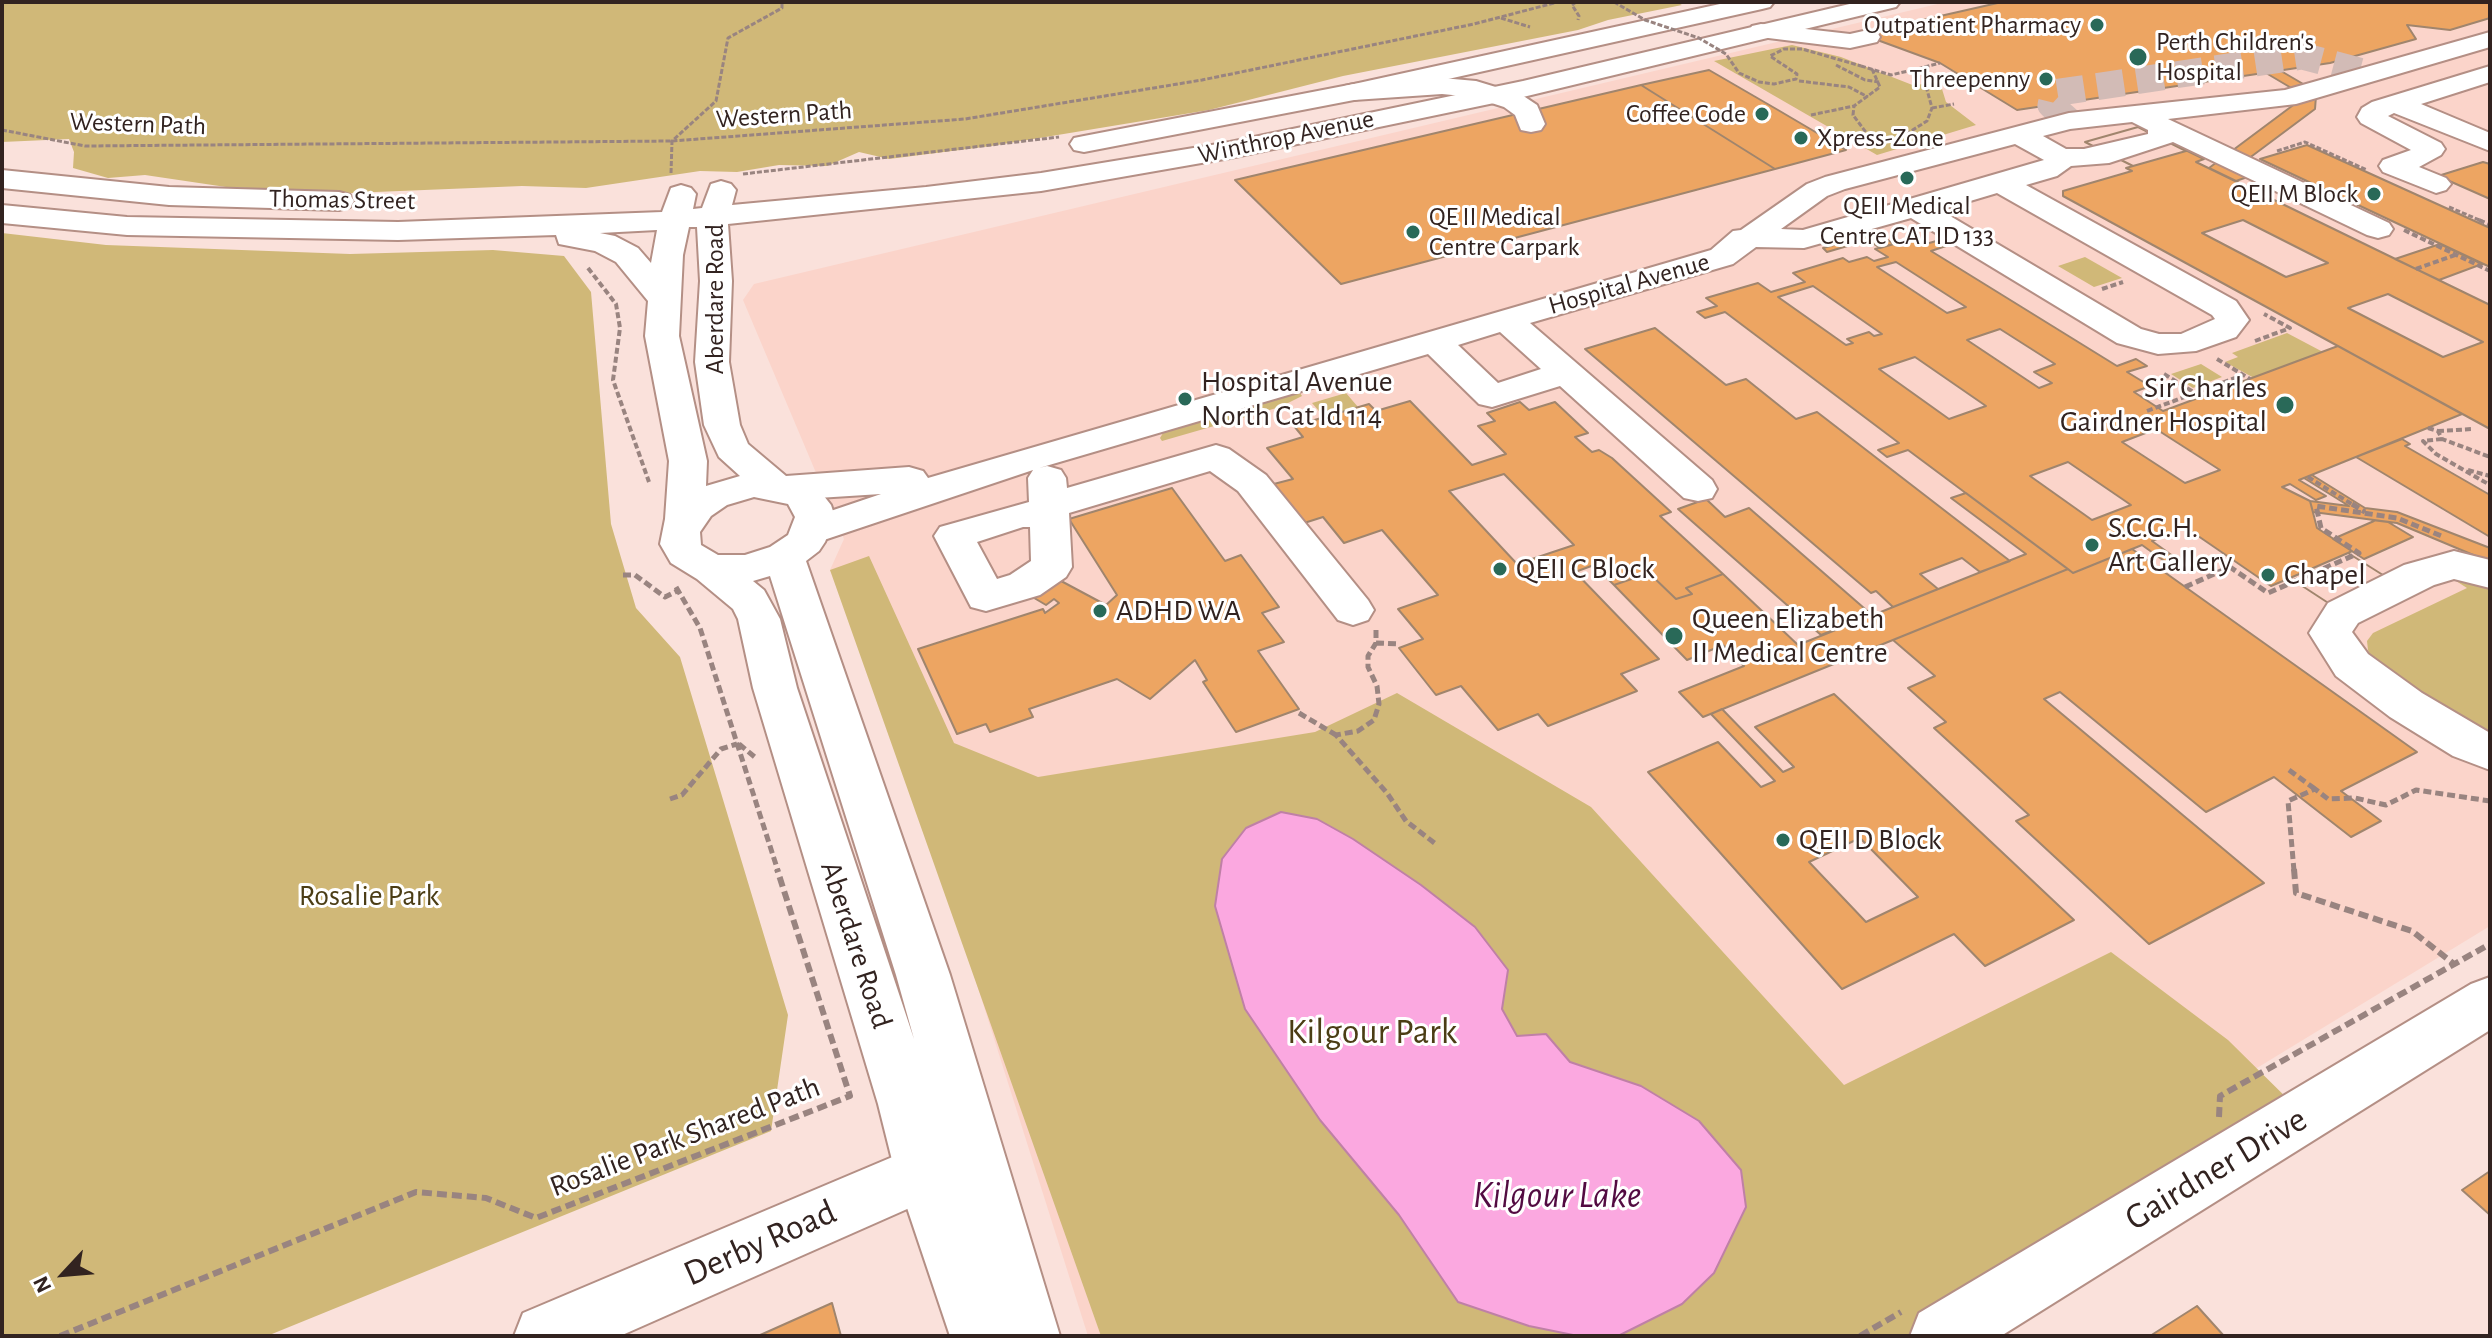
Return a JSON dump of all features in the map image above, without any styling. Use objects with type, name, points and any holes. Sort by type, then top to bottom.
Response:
[{"type":"main road","name":"Winthrop Avenue","points":[[1064,148],[1354,92],[1762,2]]},
{"type":"main road","name":"Winthrop Avenue","points":[[666,196],[729,196],[823,206],[1012,185],[1166,162],[1497,94],[1888,2]]},
{"type":"main road","points":[[1761,31],[1850,41],[1868,37]]},
{"type":"main road","name":"Hospital Avenue","points":[[686,578],[747,569],[798,544],[991,470],[1722,257],[1744,238],[1817,190],[2069,121],[2149,120],[2287,98],[2435,56],[2481,34]]},
{"type":"main road","points":[[2390,47],[2435,56],[2490,74]]},
{"type":"main road","points":[[1494,61],[1478,75],[1497,94]]},
{"type":"main road","points":[[2436,184],[2393,166],[2422,156],[2431,149],[2371,117],[2382,108],[2490,74]]},
{"type":"main road","points":[[2342,82],[2490,143]]},
{"type":"main road","points":[[1354,92],[1442,86],[1497,94]]},
{"type":"main road","points":[[2441,90],[2478,105]]},
{"type":"main road","points":[[2018,134],[2060,157],[2084,158],[2161,139],[2149,120]]},
{"type":"main road","points":[[2149,120],[2378,229]]},
{"type":"main road","points":[[1744,238],[1804,239],[2047,170],[2059,163],[2060,157]]},
{"type":"main road","name":"Thomas Street","points":[[2,179],[169,196],[362,201]]},
{"type":"main road","points":[[1915,208],[2129,336],[2158,344],[2184,344],[2224,330],[2232,320],[2224,308],[2000,183]]},
{"type":"main road","points":[[1817,190],[1823,204],[1831,211],[1871,220]]},
{"type":"main road","name":"Thomas Street","points":[[435,201],[666,196]]},
{"type":"main road","name":"Thomas Street","points":[[2,214],[127,226],[295,231],[502,229],[666,196]]},
{"type":"main road","name":"Aberdare Road","points":[[666,196],[667,255],[662,336],[688,461],[685,519],[680,532],[686,578],[749,600],[759,619],[775,688],[907,1104],[949,1161],[1028,1336]]},
{"type":"main road","name":"Aberdare Road","points":[[729,196],[712,227],[716,281],[712,362],[722,425],[732,449],[780,486],[802,495],[811,505],[815,517],[798,544],[923,975],[949,1161],[982,1336]]},
{"type":"main road","points":[[716,281],[754,236],[823,206]]},
{"type":"main road","points":[[502,229],[604,243],[627,255],[663,299]]},
{"type":"main road","points":[[1506,320],[1698,489]]},
{"type":"main road","points":[[1434,341],[1492,396],[1565,373]]},
{"type":"main road","points":[[1045,455],[1049,509],[1216,457],[1252,483],[1364,618]]},
{"type":"main road","name":"Hospital Avenue","points":[[685,519],[713,496],[753,485],[844,486],[991,470]]},
{"type":"main road","points":[[2470,557],[2419,575],[2343,613],[2330,633],[2352,665],[2406,705],[2469,744],[2490,752]]},
{"type":"main road","name":"Gairdner Drive","points":[[1942,1336],[2472,983]]},
{"type":"main road","name":"Derby Road","points":[[552,1335],[949,1161]]},
{"type":"path","points":[[666,196],[672,141],[716,101],[728,38],[782,8],[782,2]]},
{"type":"path","name":"Western Path","points":[[2,130],[85,146],[672,141],[965,119],[1202,80],[1558,2]]},
{"type":"path","points":[[1614,2],[1645,20],[1699,38],[1726,54],[1739,73],[1759,82],[1774,84],[1796,79],[1797,74],[1770,56],[1784,49],[1802,49],[1891,75],[1940,63]]},
{"type":"path","points":[[1500,17],[1519,25]]},
{"type":"path","points":[[1790,60],[1809,57],[1865,80],[1879,82]]},
{"type":"path","points":[[1878,153],[1884,146],[1927,121],[1932,108],[1921,68]]},
{"type":"path","points":[[1811,115],[1854,106],[1868,97],[1880,87],[1872,69]]},
{"type":"path","points":[[1851,88],[1865,80]]},
{"type":"path","points":[[1799,81],[1851,88],[1868,97]]},
{"type":"path","points":[[1932,108],[1954,104]]},
{"type":"path","points":[[1854,106],[1853,115],[1871,139],[1884,146]]},
{"type":"path","points":[[2416,269],[2455,255]]},
{"type":"path","points":[[582,261],[616,304],[620,328],[613,380],[653,493]]},
{"type":"path","points":[[2069,300],[2157,271]]},
{"type":"path","points":[[2251,342],[2290,328],[2252,307]]},
{"type":"path","points":[[2225,352],[2212,356],[2250,379]]},
{"type":"path","points":[[2176,369],[2164,374],[2195,393]]},
{"type":"path","points":[[2147,411],[2243,375]]},
{"type":"path","points":[[2428,428],[2438,431],[2473,429]]},
{"type":"path","points":[[2438,431],[2442,439]]},
{"type":"path","points":[[2490,457],[2442,439],[2423,441],[2436,454],[2490,485]]},
{"type":"path","points":[[2463,470],[2490,476]]},
{"type":"path","points":[[2308,477],[2367,513]]},
{"type":"path","points":[[2185,587],[2230,567],[2268,593],[2321,567],[2359,553],[2321,528],[2316,506],[2397,518],[2470,557]]},
{"type":"path","points":[[623,575],[635,575],[665,597],[686,578]]},
{"type":"path","name":"Rosalie Park Shared Path","points":[[60,1336],[416,1192],[486,1198],[536,1218],[850,1096],[686,578]]},
{"type":"path","points":[[1364,618],[1376,643]]},
{"type":"path","points":[[1376,643],[1400,644]]},
{"type":"path","points":[[1336,735],[1358,731],[1374,720],[1379,704],[1377,686],[1368,667],[1368,656],[1376,643]]},
{"type":"path","points":[[1299,713],[1336,735],[1387,793],[1406,821],[1437,845]]},
{"type":"path","points":[[670,799],[682,795],[721,749],[737,744]]},
{"type":"path","points":[[2289,770],[2328,799],[2355,798],[2386,805],[2416,790],[2490,801]]},
{"type":"path","points":[[2315,789],[2288,801],[2296,893],[2412,931],[2472,983]]},
{"type":"shaded area","name":"Queen Elizabeth II Medical Centre","points":[[1946,2],[2490,2],[2490,926],[1817,1336],[1088,1336],[888,703],[830,570],[844,539],[743,300],[754,284]]},
{"type":"green space","points":[[2,2],[1676,2],[1682,5],[1608,20],[1578,30],[1343,76],[1209,110],[991,146],[889,159],[859,152],[827,166],[779,165],[737,172],[700,171],[586,188],[522,186],[351,193],[226,187],[145,175],[108,178],[73,168],[74,152],[69,139],[2,142]]},
{"type":"green space","points":[[1792,45],[1841,57],[1915,86],[1932,81],[1942,89],[1946,102],[1976,125],[1877,155],[1714,61]]},
{"type":"green space","name":"Rosalie Park","points":[[2,233],[106,245],[350,254],[493,250],[564,256],[591,292],[611,524],[636,608],[680,657],[788,1015],[771,1131],[267,1336],[2,1336]]},
{"type":"green space","points":[[2085,257],[2122,278],[2094,287],[2058,266]]},
{"type":"green space","points":[[2287,333],[2323,352],[2254,378],[2225,362],[2238,357],[2232,353]]},
{"type":"green space","points":[[2201,364],[2222,377],[2193,388],[2171,374]]},
{"type":"green space","points":[[1300,393],[1302,396],[1280,407],[1162,441],[1160,438],[1163,433]]},
{"type":"green space","points":[[1346,393],[1358,407],[1324,417],[1312,403]]},
{"type":"green space","name":"Kilgour Park","points":[[869,556],[954,743],[1038,777],[1315,732],[1397,693],[1591,807],[1844,1085],[2111,952],[2228,1040],[2304,1115],[1942,1336],[1101,1336],[830,570]]},
{"type":"green space","points":[[2453,579],[2490,585],[2490,746],[2375,667],[2368,650],[2367,641],[2373,633],[2467,588]]},
{"type":"water","name":"Kilgour Lake","points":[[1281,812],[1317,819],[1353,839],[1421,885],[1475,927],[1508,970],[1502,1009],[1517,1036],[1546,1034],[1570,1062],[1641,1086],[1699,1121],[1741,1170],[1746,1207],[1714,1273],[1682,1304],[1618,1336],[1578,1336],[1529,1326],[1458,1302],[1399,1215],[1320,1120],[1245,1009],[1215,906],[1222,859],[1246,828]]},
{"type":"building","name":"Perth Children's Hospital","points":[[2002,2],[2490,2],[2490,18],[2450,30],[2407,25],[2416,39],[2330,63],[2017,110],[1940,63],[1861,34]]},
{"type":"building","points":[[1709,70],[1846,150],[1775,169],[1641,85]]},
{"type":"building","points":[[2281,71],[2310,88],[2316,96],[2315,109],[2244,162],[2253,175],[2236,181],[2209,168],[2296,103],[2293,89],[2266,73]]},
{"type":"building","name":"QE II Medical Centre Carpark","points":[[1641,85],[1775,169],[1341,284],[1235,180]]},
{"type":"building","points":[[2138,127],[2204,159],[2196,162],[2490,305],[2490,429],[2063,196],[2063,191],[2132,171],[2126,168],[2133,166],[2085,142]],"holes":[[[2243,220],[2328,263],[2286,277],[2202,233]],[[2388,294],[2483,342],[2443,357],[2348,308]]]},
{"type":"building","points":[[2138,127],[2186,151],[2133,166],[2085,142]]},
{"type":"building","name":"QEII M Block","points":[[2307,145],[2490,228],[2490,267],[2260,159]]},
{"type":"building","points":[[2483,162],[2490,164],[2490,199],[2438,176]]},
{"type":"building","points":[[1877,233],[1894,244],[1880,248],[1868,240],[1827,252],[1823,248]]},
{"type":"building","points":[[1911,239],[1922,245],[1940,240],[1949,245],[1931,251],[2117,366],[2136,359],[2147,366],[2127,372],[2150,386],[2134,392],[2163,411],[2338,346],[2462,414],[2299,480],[2326,496],[2316,500],[2290,484],[2282,487],[2310,501],[2317,528],[2352,551],[2348,553],[2394,582],[2336,608],[2290,578],[2271,586],[2185,527],[2152,541],[2177,559],[2167,563],[2142,545],[2073,573],[1908,450],[1887,457],[1878,450],[1899,443],[1725,312],[1705,318],[1697,312],[1717,306],[1706,298],[1758,283],[1771,292],[1805,282],[1793,273],[1843,258],[1849,262],[1867,257],[1874,261],[1888,257],[1875,249]],"holes":[[[1896,262],[1966,307],[1947,313],[1877,267]],[[1813,286],[1882,334],[1874,336],[1869,332],[1847,339],[1853,343],[1846,345],[1778,297]],[[2000,329],[2055,364],[2034,372],[2052,383],[2039,388],[1967,340]],[[1915,357],[1986,406],[1949,419],[1879,369]],[[2156,429],[2220,470],[2185,483],[2122,442]],[[2068,462],[2131,505],[2092,520],[2030,476]]]},
{"type":"building","points":[[2440,244],[2482,264],[2439,280],[2395,259]]},
{"type":"building","points":[[1655,328],[1726,385],[1746,379],[1796,419],[1817,412],[2010,561],[1980,572],[1962,558],[1920,574],[1938,589],[1893,607],[1876,591],[1871,593],[1585,349]]},
{"type":"building","name":"QEII C Block","points":[[1410,401],[1472,465],[1506,454],[1478,426],[1495,421],[1487,413],[1520,402],[1529,410],[1555,402],[1588,433],[1575,437],[1592,452],[1599,450],[1612,458],[1671,512],[1660,516],[1723,574],[1686,588],[1692,594],[1676,599],[1649,573],[1614,585],[1594,565],[1575,572],[1659,659],[1621,674],[1637,691],[1548,726],[1538,714],[1498,730],[1461,686],[1436,695],[1399,648],[1423,639],[1398,609],[1438,595],[1382,530],[1344,543],[1323,517],[1301,524],[1270,485],[1293,479],[1267,448],[1303,437],[1294,426],[1369,404],[1376,411]],"holes":[[[1504,474],[1574,545],[1517,564],[1449,491]]]},
{"type":"building","points":[[2402,439],[2410,444],[2405,446],[2490,495],[2490,537],[2356,457]]},
{"type":"building","points":[[2312,475],[2365,508],[2397,512],[2490,548],[2490,562],[2397,523],[2313,512],[2310,501],[2349,506],[2304,478]]},
{"type":"building","points":[[1172,488],[1225,561],[1241,555],[1279,607],[1262,613],[1284,642],[1258,651],[1299,709],[1236,732],[1203,682],[1207,680],[1195,660],[1150,699],[1117,679],[1029,709],[1033,717],[990,732],[986,724],[957,734],[918,649],[1043,609],[1045,613],[1059,603],[1054,599],[1046,605],[1024,592],[1048,574],[1106,605],[1117,595],[1069,519]]},
{"type":"building","points":[[1966,493],[2068,569],[1703,717],[1679,692],[1744,666],[1723,645],[1687,660],[1614,585],[1649,573],[1676,599],[1692,594],[1686,588],[1723,574],[1798,645],[2026,554],[1951,498]]},
{"type":"building","points":[[1706,499],[1725,517],[1749,508],[1872,615],[1821,635],[1678,509]]},
{"type":"building","points":[[2372,520],[2388,522],[2413,537],[2364,559],[2333,539]]},
{"type":"building","points":[[2132,549],[2417,752],[2341,791],[2381,821],[2351,837],[2274,777],[2206,812],[2060,692],[2044,699],[2264,883],[2149,944],[2016,821],[2029,815],[1934,728],[1946,722],[1908,688],[1935,676],[1893,640],[2068,569],[2073,573]]},
{"type":"building","points":[[2348,553],[2394,582],[2336,608],[2290,578]]},
{"type":"building","name":"QEII D Block","points":[[1834,694],[2074,920],[1985,966],[1954,934],[1842,989],[1648,772],[1718,742],[1761,787],[1775,781],[1711,714],[1722,709],[1783,772],[1794,767],[1755,727]],"holes":[[[1860,838],[1918,897],[1866,922],[1809,862]]]},
{"type":"building","points":[[2490,1171],[2490,1215],[2462,1190]]},
{"type":"building","points":[[832,1303],[841,1336],[758,1336]]},
{"type":"building","points":[[2197,1306],[2224,1336],[2150,1336]]},
{"type":"tunnel","points":[[2069,121],[2051,105],[2054,93],[2302,56],[2370,74]]},
{"type":"place","name":"Outpatient Pharmacy","points":[[2097,25]]},
{"type":"place","name":"Perth Children's Hospital","points":[[2138,57]]},
{"type":"place","name":"Threepenny","points":[[2046,79]]},
{"type":"place","name":"Coffee Code","points":[[1762,114]]},
{"type":"place","name":"Xpress-Zone","points":[[1801,138]]},
{"type":"place","name":"QEII Medical Centre CAT ID 133","points":[[1907,178]]},
{"type":"place","name":"QEII M Block","points":[[2374,194]]},
{"type":"place","name":"QE II Medical Centre Carpark","points":[[1413,232]]},
{"type":"place","name":"Hospital Avenue North Cat Id 114","points":[[1185,399]]},
{"type":"place","name":"Sir Charles Gairdner Hospital","points":[[2285,405]]},
{"type":"place","name":"S.C.G.H. Art Gallery","points":[[2092,545]]},
{"type":"place","name":"QEII C Block","points":[[1500,569]]},
{"type":"place","name":"Chapel","points":[[2268,575]]},
{"type":"place","name":"ADHD WA","points":[[1100,611]]},
{"type":"place","name":"Queen Elizabeth II Medical Centre","points":[[1674,636]]},
{"type":"place","name":"QEII D Block","points":[[1783,840]]}]
